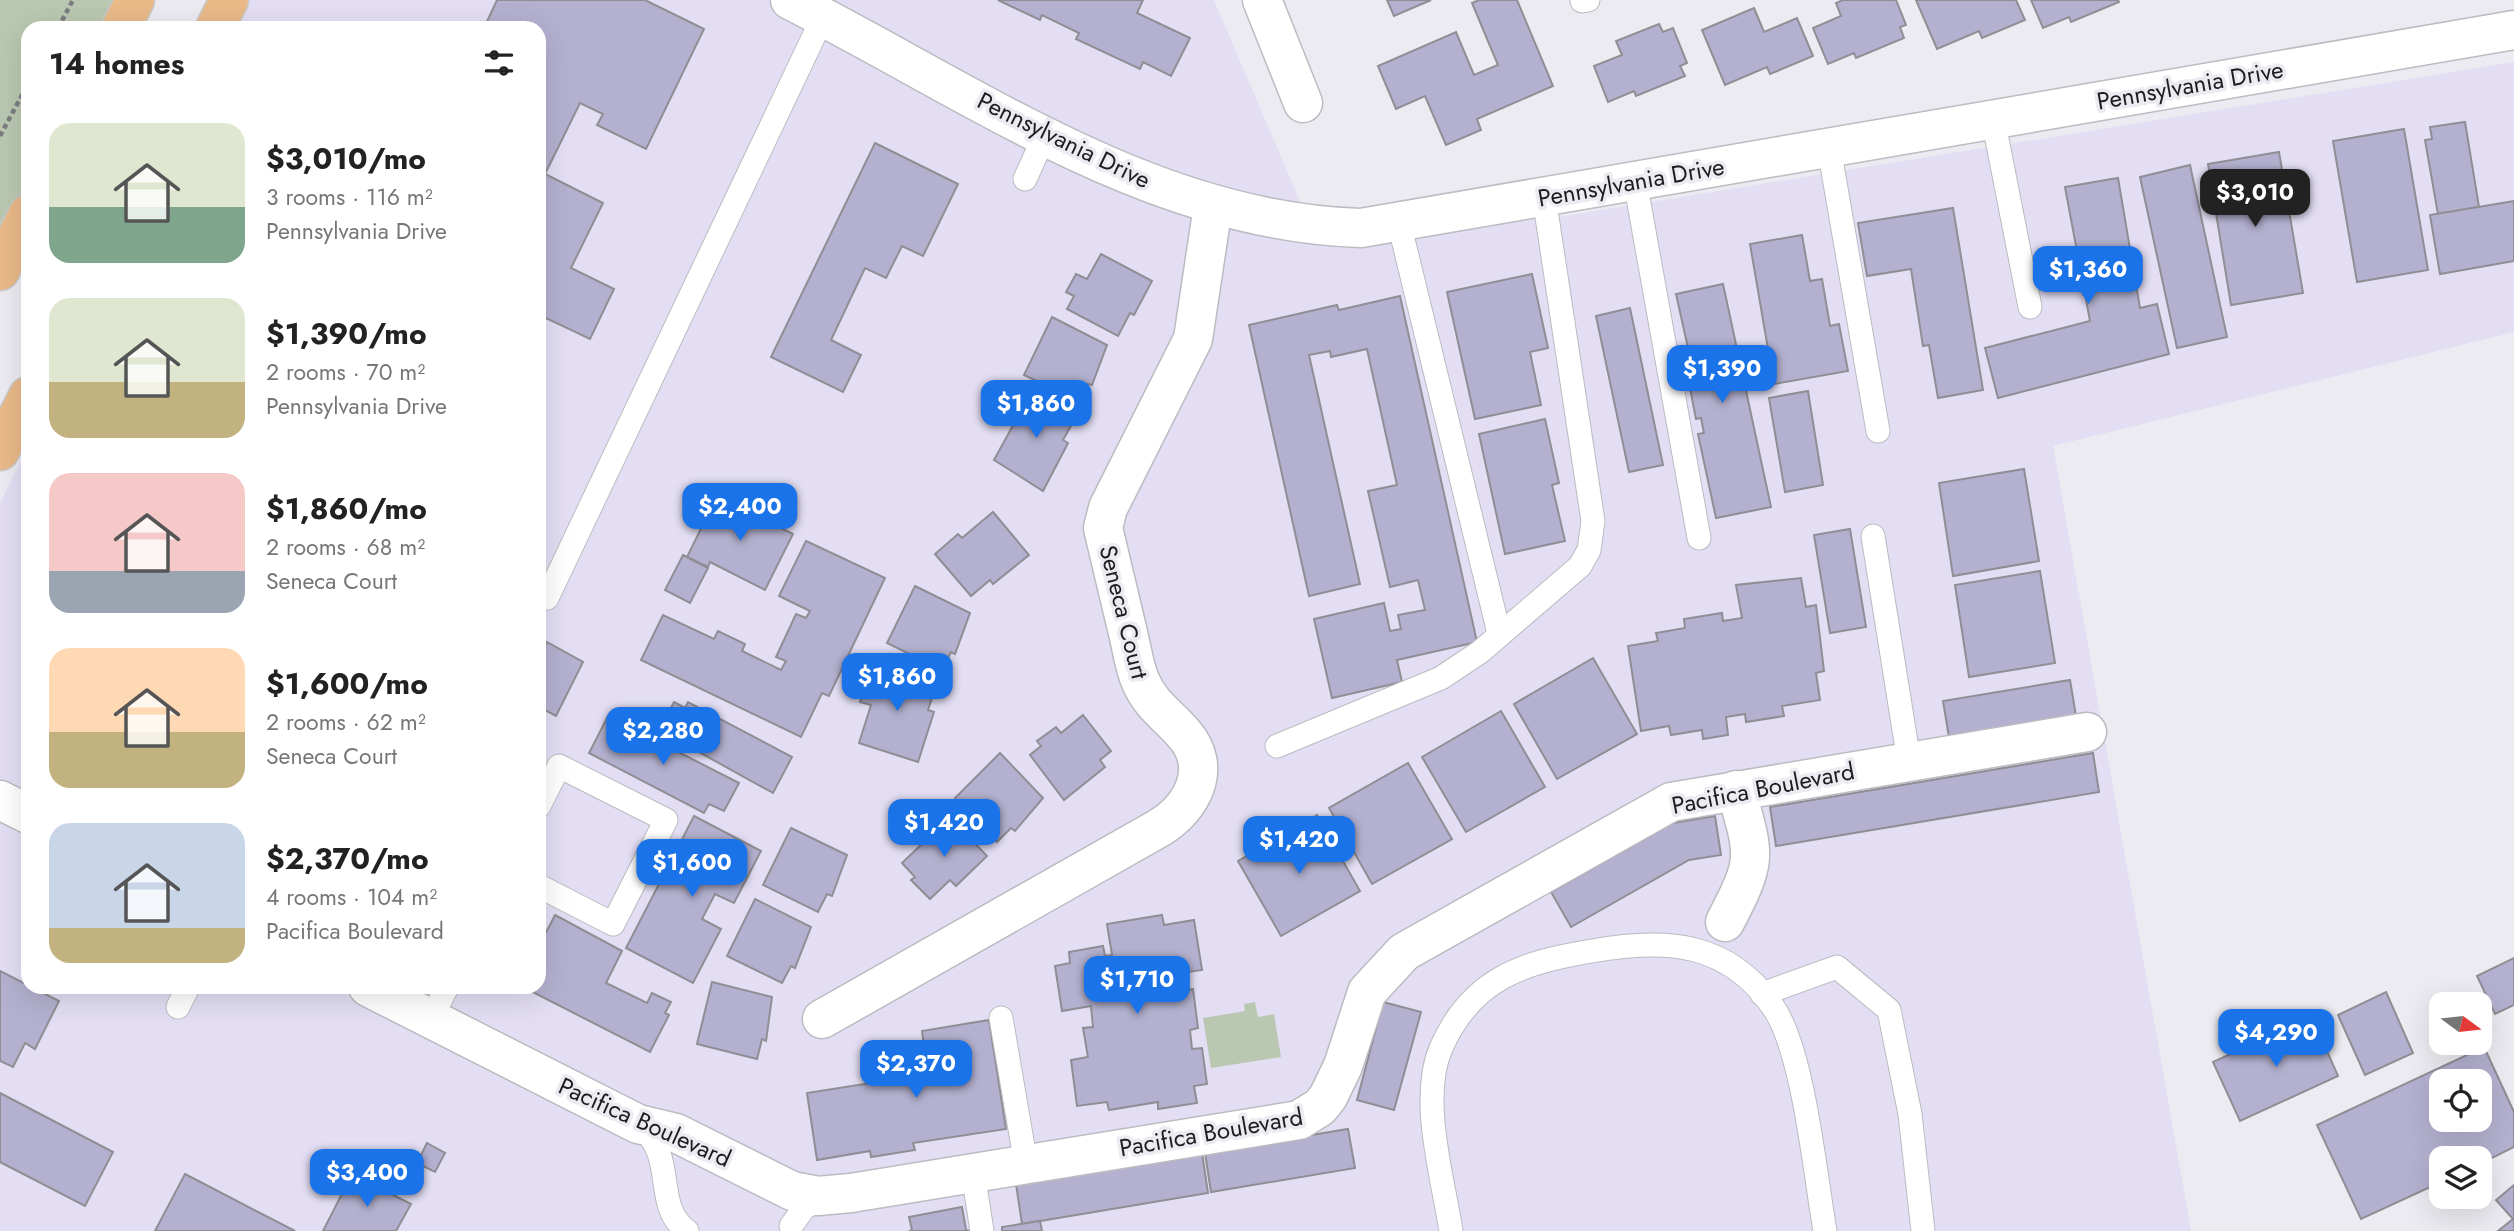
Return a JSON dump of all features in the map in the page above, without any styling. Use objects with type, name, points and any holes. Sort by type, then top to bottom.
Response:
[{"type":"main road","points":[[124,21],[135,0]]},
{"type":"main road","points":[[218,21],[229,0]]},
{"type":"main road","points":[[0,271],[21,228]]},
{"type":"main road","points":[[0,451],[21,410]]},
{"type":"street","points":[[1262,0],[1303,103]]},
{"type":"street","name":"Pennsylvania Drive","points":[[807,8],[1045,135],[1137,179],[1213,206],[1319,227],[1361,228],[2514,30]]},
{"type":"street","name":"Seneca Court","points":[[822,1019],[1159,828],[1179,816],[1189,801],[1196,784],[1198,766],[1192,746],[1184,734],[1159,711],[1139,679],[1103,528],[1108,508],[1194,339],[1213,206]]},
{"type":"street","name":"Pacifica Boulevard","points":[[399,994],[439,1003],[638,1124],[686,1137],[788,1189],[826,1196],[1299,1120],[1320,1107],[1336,1084],[1367,992],[1404,952],[1671,802],[2087,732]]},
{"type":"street","points":[[1725,922],[1749,874],[1752,859],[1751,841],[1736,790]]},
{"type":"street","points":[[0,800],[21,810]]},
{"type":"lane","points":[[1582,1],[1588,0]]},
{"type":"lane","points":[[546,590],[643,397],[807,8]]},
{"type":"lane","points":[[1993,120],[2031,307]]},
{"type":"lane","points":[[1025,179],[1045,135]]},
{"type":"lane","points":[[1829,148],[1878,430]]},
{"type":"lane","points":[[1635,181],[1699,538]]},
{"type":"lane","points":[[1277,746],[1441,678],[1480,652],[1580,566],[1589,550],[1593,533],[1544,197]]},
{"type":"lane","points":[[1399,223],[1499,633]]},
{"type":"lane","points":[[1872,536],[1909,761]]},
{"type":"lane","points":[[546,792],[559,766],[666,820],[613,924],[546,890]]},
{"type":"lane","points":[[1451,1231],[1432,1096],[1440,1051],[1462,1011],[1496,980],[1537,962],[1654,943],[1691,948],[1726,962],[1755,984],[1785,1029],[1793,1053],[1825,1231]]},
{"type":"lane","points":[[1762,994],[1837,967],[1889,1010],[1910,1114],[1923,1231]]},
{"type":"lane","points":[[1001,1018],[1026,1164]]},
{"type":"lane","points":[[638,1124],[660,1149],[671,1211],[687,1231]]},
{"type":"lane","points":[[973,1173],[982,1231]]},
{"type":"lane","points":[[788,1189],[794,1210],[790,1229]]},
{"type":"lane","points":[[790,1229],[804,1208],[826,1196]]},
{"type":"path","points":[[62,21],[73,0]]},
{"type":"path","points":[[0,136],[21,97]]},
{"type":"shaded area","points":[[250,0],[1214,0],[1305,213],[1546,219],[2514,62],[2514,332],[2053,446],[2191,1231],[0,1231],[0,503],[21,460],[21,994],[546,994],[546,21],[240,21]]},
{"type":"green space","points":[[0,0],[122,0],[112,21],[21,21],[21,204],[0,246]]},
{"type":"green space","points":[[1255,1002],[1258,1017],[1274,1014],[1281,1057],[1211,1068],[1203,1018],[1245,1011],[1244,1004]]},
{"type":"building","points":[[497,0],[645,0],[704,29],[646,149],[597,125],[603,114],[580,103],[546,172],[546,21],[487,21]]},
{"type":"building","points":[[998,0],[1143,0],[1137,13],[1190,38],[1171,76],[1143,62],[1140,69],[1076,39],[1079,33],[1042,15],[1040,20]]},
{"type":"building","points":[[1387,0],[1431,0],[1394,16]]},
{"type":"building","points":[[1479,0],[1517,0],[1553,86],[1477,119],[1481,130],[1446,145],[1425,96],[1396,109],[1378,66],[1456,32],[1474,75],[1498,65],[1472,3]]},
{"type":"building","points":[[1843,0],[1896,0],[1906,25],[1900,27],[1904,38],[1856,58],[1854,53],[1828,64],[1813,28],[1841,16],[1836,3]]},
{"type":"building","points":[[1916,0],[2016,0],[2025,20],[1982,38],[1979,31],[1937,49]]},
{"type":"building","points":[[2031,0],[2119,2],[2071,22],[2069,17],[2043,28]]},
{"type":"building","points":[[1754,8],[1764,32],[1797,18],[1813,56],[1770,74],[1767,67],[1725,85],[1702,30]]},
{"type":"building","points":[[1659,24],[1663,32],[1673,28],[1687,63],[1680,66],[1685,76],[1636,96],[1634,91],[1608,102],[1594,66],[1622,55],[1616,41]]},
{"type":"building","points":[[2465,122],[2479,207],[2438,214],[2425,140],[2432,139],[2430,127]]},
{"type":"building","points":[[2404,129],[2428,270],[2357,282],[2333,141]]},
{"type":"building","points":[[875,143],[958,184],[923,256],[902,246],[886,278],[865,268],[831,340],[861,355],[843,392],[771,357]]},
{"type":"building","points":[[2279,152],[2303,293],[2231,305],[2208,164]]},
{"type":"building","points":[[2190,165],[2227,337],[2177,348],[2140,177]]},
{"type":"building","points":[[546,174],[603,203],[571,268],[614,289],[590,339],[546,318]]},
{"type":"building","points":[[2118,178],[2140,308],[2157,304],[2169,354],[1998,398],[1985,348],[2090,321],[2065,187]]},
{"type":"building","points":[[2514,201],[2514,261],[2440,274],[2430,215]]},
{"type":"building","points":[[1953,208],[1983,390],[1938,398],[1929,345],[1923,346],[1911,269],[1867,276],[1858,223]]},
{"type":"building","points":[[1802,235],[1810,281],[1822,279],[1830,326],[1839,324],[1848,371],[1774,384],[1750,244]]},
{"type":"building","points":[[1101,254],[1152,281],[1134,315],[1130,313],[1118,336],[1067,309],[1074,296],[1066,292],[1076,274],[1087,279]]},
{"type":"building","points":[[1532,274],[1548,348],[1530,352],[1541,405],[1475,419],[1447,292]]},
{"type":"building","points":[[1723,284],[1771,507],[1716,518],[1698,434],[1704,433],[1701,418],[1696,419],[1686,367],[1692,366],[1676,294]]},
{"type":"building","points":[[1400,296],[1477,642],[1397,660],[1402,682],[1332,698],[1314,619],[1384,603],[1390,631],[1401,629],[1398,615],[1425,610],[1418,580],[1390,587],[1368,491],[1397,485],[1367,349],[1331,357],[1330,351],[1309,355],[1360,584],[1309,596],[1249,325],[1337,305],[1339,310]]},
{"type":"building","points":[[1630,308],[1663,465],[1629,472],[1596,316]]},
{"type":"building","points":[[1052,317],[1107,345],[1092,385],[1088,384],[1079,401],[1024,375]]},
{"type":"building","points":[[1026,390],[1076,417],[1063,440],[1068,443],[1043,491],[994,460],[1016,420],[1012,418]]},
{"type":"building","points":[[1808,391],[1823,485],[1785,492],[1769,398]]},
{"type":"building","points":[[1545,419],[1559,483],[1552,485],[1565,541],[1505,554],[1479,434]]},
{"type":"building","points":[[2024,469],[2039,561],[1953,576],[1939,483]]},
{"type":"building","points":[[717,496],[793,534],[765,590],[710,562],[708,567],[687,557]]},
{"type":"building","points":[[993,512],[1029,555],[993,584],[990,580],[971,596],[935,554],[958,534],[962,538]]},
{"type":"building","points":[[1850,529],[1866,627],[1830,633],[1814,535]]},
{"type":"building","points":[[806,541],[885,578],[829,696],[822,693],[801,737],[641,660],[663,615],[714,639],[718,631],[745,644],[742,651],[781,670],[786,661],[776,657],[796,614],[806,618],[810,611],[779,596]]},
{"type":"building","points":[[683,555],[708,568],[690,603],[665,590]]},
{"type":"building","points":[[2040,571],[2055,663],[1969,677],[1955,585]]},
{"type":"building","points":[[1801,578],[1806,607],[1816,605],[1824,671],[1816,673],[1820,700],[1782,706],[1784,716],[1746,722],[1745,714],[1726,717],[1728,735],[1703,739],[1702,730],[1671,735],[1669,726],[1641,731],[1628,646],[1658,641],[1656,633],[1685,628],[1684,619],[1722,613],[1723,621],[1742,618],[1736,585]]},
{"type":"building","points":[[915,586],[970,613],[955,654],[951,652],[942,670],[887,643]]},
{"type":"building","points":[[547,642],[583,662],[556,716],[546,711]]},
{"type":"building","points":[[1593,658],[1637,734],[1557,779],[1514,704]]},
{"type":"building","points":[[872,665],[936,686],[928,710],[934,712],[918,762],[859,743],[871,705],[860,702]]},
{"type":"building","points":[[2070,680],[2076,716],[1949,737],[1943,701]]},
{"type":"building","points":[[674,702],[685,708],[688,702],[792,757],[773,793],[659,730]]},
{"type":"building","points":[[1501,711],[1545,787],[1466,832],[1422,757]]},
{"type":"building","points":[[1083,715],[1111,751],[1100,760],[1105,767],[1064,800],[1030,755],[1041,746],[1037,741],[1056,727],[1061,733]]},
{"type":"building","points":[[608,716],[739,783],[724,811],[709,804],[704,813],[589,753]]},
{"type":"building","points":[[1000,753],[1043,798],[1015,831],[1011,828],[997,842],[955,798]]},
{"type":"building","points":[[2093,753],[2099,792],[1776,846],[1770,807]]},
{"type":"building","points":[[1408,763],[1452,839],[1372,884],[1329,808]]},
{"type":"building","points":[[1317,815],[1360,891],[1281,936],[1238,861]]},
{"type":"building","points":[[694,816],[761,851],[734,903],[715,894],[702,919],[721,929],[693,983],[626,948]]},
{"type":"building","points":[[1715,816],[1721,855],[1689,860],[1571,927],[1551,892],[1673,823]]},
{"type":"building","points":[[950,817],[987,856],[956,886],[950,880],[930,899],[911,880],[915,877],[902,863]]},
{"type":"building","points":[[791,828],[847,855],[832,896],[827,894],[818,912],[763,885]]},
{"type":"building","points":[[755,899],[811,927],[795,968],[791,966],[782,983],[727,956]]},
{"type":"building","points":[[555,915],[622,951],[606,983],[647,1003],[652,993],[671,1002],[665,1013],[669,1015],[650,1052],[537,994],[546,994],[546,932]]},
{"type":"building","points":[[1162,915],[1164,925],[1194,920],[1202,970],[1181,973],[1184,991],[1193,989],[1198,1028],[1190,1030],[1192,1049],[1202,1048],[1207,1084],[1194,1086],[1197,1103],[1158,1109],[1158,1102],[1109,1110],[1107,1102],[1077,1106],[1071,1060],[1088,1057],[1083,1028],[1093,1027],[1091,1006],[1062,1011],[1055,966],[1070,963],[1069,952],[1103,946],[1105,956],[1112,955],[1107,924]]},
{"type":"building","points":[[2514,958],[2514,1005],[2495,1014],[2492,1008],[2492,992],[2485,992],[2477,976]]},
{"type":"building","points":[[0,971],[21,982],[21,994],[45,994],[59,1001],[35,1049],[25,1043],[13,1067],[0,1061]]},
{"type":"building","points":[[712,982],[772,997],[766,1041],[762,1039],[757,1059],[697,1044]]},
{"type":"building","points":[[2386,992],[2413,1053],[2365,1075],[2338,1015]]},
{"type":"building","points":[[1383,1002],[1421,1012],[1394,1110],[1357,1100]]},
{"type":"building","points":[[2312,1017],[2338,1076],[2240,1121],[2213,1062]]},
{"type":"building","points":[[989,1020],[1006,1129],[913,1143],[915,1150],[871,1157],[870,1151],[817,1160],[807,1093],[928,1074],[922,1031]]},
{"type":"building","points":[[2467,1055],[2488,1055],[2514,1112],[2514,1147],[2492,1158],[2492,1146],[2429,1146],[2429,1188],[2361,1219],[2317,1125],[2429,1073],[2429,1132],[2492,1132],[2492,1069],[2437,1069]]},
{"type":"building","points":[[0,1093],[113,1152],[85,1206],[0,1162]]},
{"type":"building","points":[[1348,1129],[1355,1168],[1211,1192],[1205,1153]]},
{"type":"building","points":[[427,1143],[445,1153],[435,1172],[417,1163]]},
{"type":"building","points":[[1202,1153],[1208,1193],[1022,1224],[1016,1184]]},
{"type":"building","points":[[185,1174],[295,1231],[155,1231]]},
{"type":"building","points":[[352,1174],[411,1204],[396,1231],[323,1231]]},
{"type":"building","points":[[2514,1185],[2514,1231],[2498,1231],[2513,1219],[2496,1200]]},
{"type":"building","points":[[962,1207],[966,1230],[970,1231],[909,1231],[912,1230],[909,1217]]},
{"type":"building","points":[[1040,1221],[1042,1231],[1002,1231],[1002,1227]]}]
